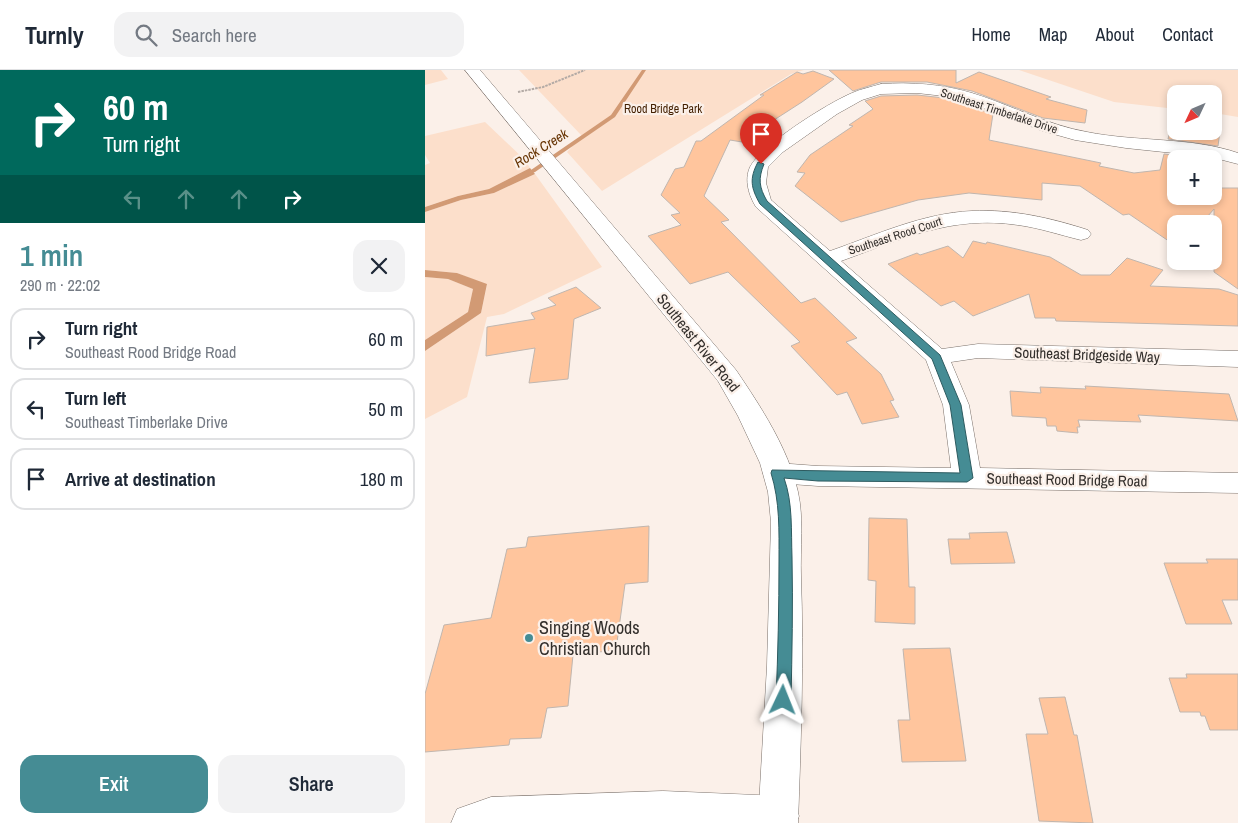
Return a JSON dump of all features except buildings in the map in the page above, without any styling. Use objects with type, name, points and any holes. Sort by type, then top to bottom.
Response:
[{"type":"street","name":"Southeast River Road","points":[[472,70],[727,376],[750,412],[777,473],[783,492],[785,511],[786,622],[778,819]]},
{"type":"street","name":"Southeast Timberlake Drive","points":[[967,478],[956,405],[937,357],[763,203],[757,190],[755,178],[761,164],[779,147],[857,95],[879,90],[930,89],[954,93],[1063,132],[1125,144],[1198,150],[1238,158]]},
{"type":"street","name":"Southeast Rood Court","points":[[828,259],[937,221],[958,218],[979,216],[1011,218],[1041,223],[1081,234]]},
{"type":"street","name":"Southeast Bridgeside Way","points":[[937,357],[978,351],[1238,360]]},
{"type":"street","name":"Southeast Rood Bridge Road","points":[[777,473],[818,476],[1238,483]]},
{"type":"street","points":[[471,823],[491,817],[663,811],[778,819]]},
{"type":"path","points":[[513,85],[519,93],[534,90],[585,70]]},
{"type":"green space","points":[[425,70],[441,70],[448,79],[425,85]]},
{"type":"green space","name":"Rood Bridge Park","points":[[519,70],[804,70],[791,74],[602,191],[567,152],[582,136]]},
{"type":"green space","points":[[1019,70],[1238,70],[1238,117],[1223,114],[1223,85],[1167,85],[1167,108],[1114,102]]},
{"type":"green space","points":[[485,122],[525,160],[530,168],[489,189],[458,196],[425,207],[425,165],[430,163],[425,155],[425,136]]},
{"type":"green space","points":[[535,174],[602,267],[504,314],[487,317],[467,397],[425,419],[425,351],[481,313],[487,285],[457,273],[425,270],[425,212],[461,200],[494,193]]},
{"type":"green space","points":[[425,277],[448,279],[473,289],[468,312],[425,340]]},
{"type":"shaded area","points":[[530,168],[535,174],[494,193],[461,200],[425,212],[425,207],[458,196],[489,189]]},
{"type":"shaded area","points":[[425,270],[457,273],[487,284],[481,313],[425,351],[425,340],[468,312],[473,289],[448,279],[425,277]]},
{"type":"waterway","name":"Rock Creek","points":[[523,175],[533,171],[613,116],[644,70]]},
{"type":"place","name":"Singing Woods Christian Church","points":[[529,638]]},
{"type":"route","points":[[761,164],[755,178],[757,190],[763,203],[937,357],[956,405],[967,478],[818,476],[777,473],[783,492],[785,511],[786,622],[783,700]]}]
